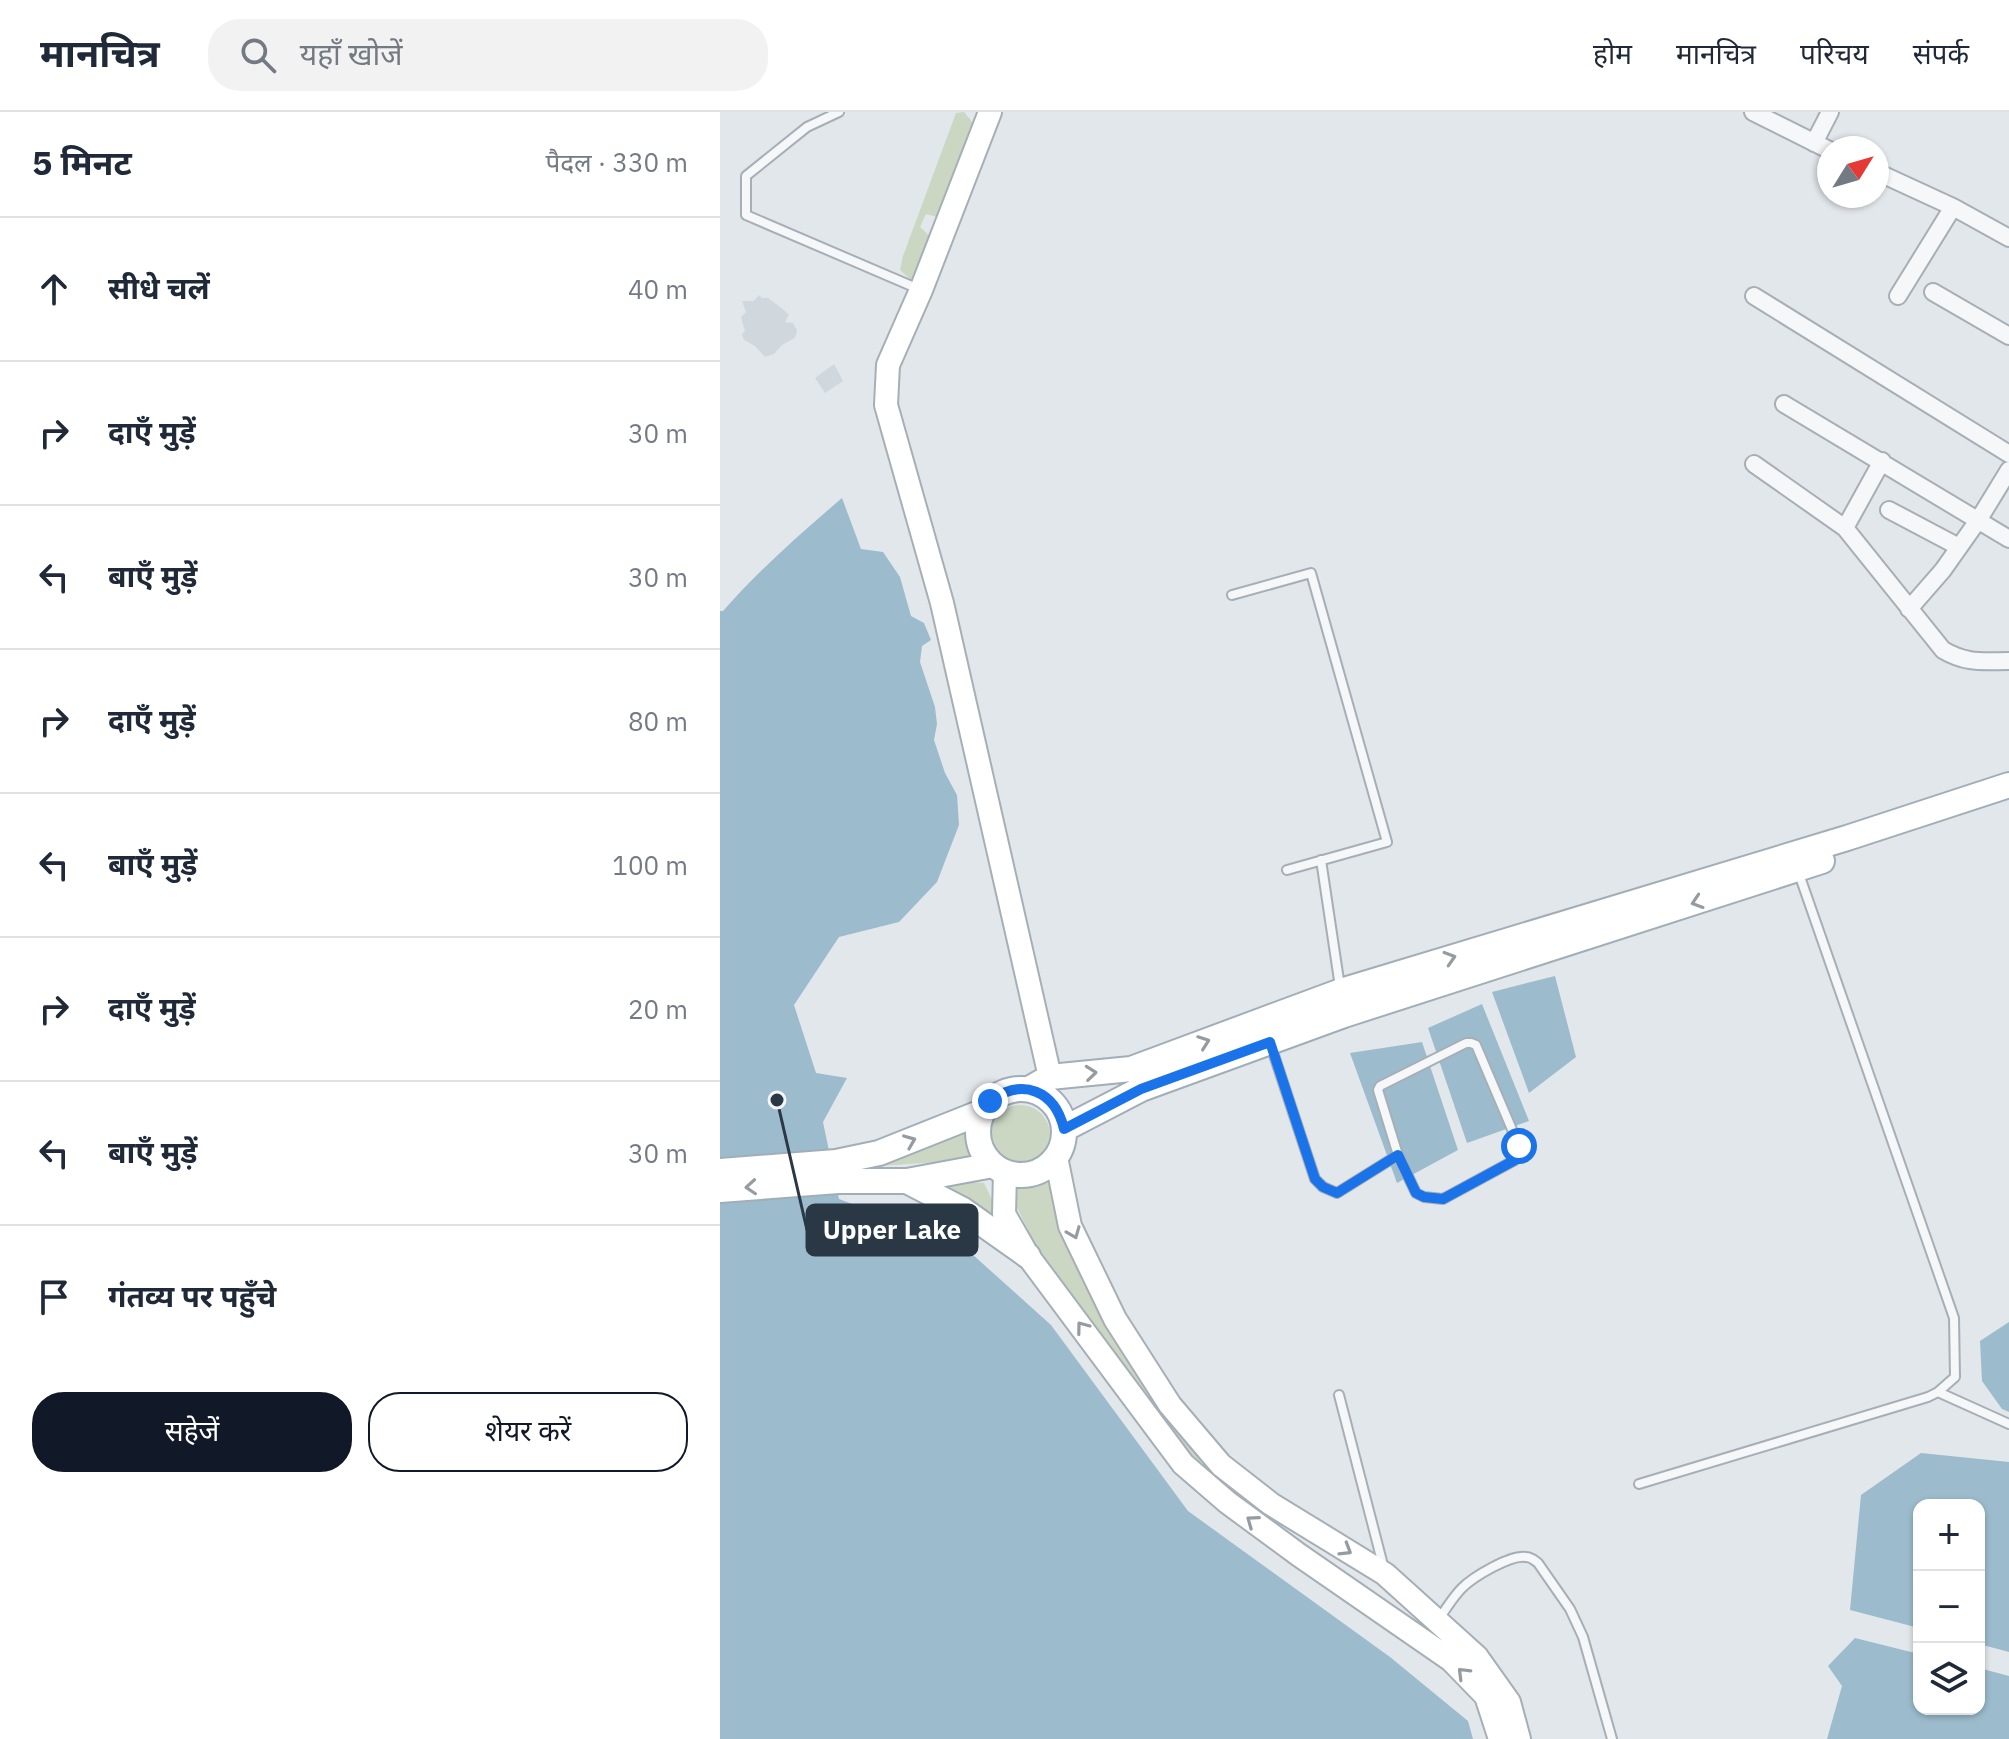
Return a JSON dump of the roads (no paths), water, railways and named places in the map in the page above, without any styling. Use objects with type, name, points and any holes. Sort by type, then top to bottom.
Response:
[{"type":"main road","points":[[985,114],[921,290],[888,365],[886,405],[950,638],[1040,1083],[1042,1094],[1061,1115],[1064,1129],[1063,1144],[1046,1167],[1019,1175],[999,1168],[984,1154],[978,1140],[978,1126],[982,1112],[990,1101],[1002,1093],[1040,1083],[1131,1069],[2009,785]]},
{"type":"main road","points":[[1064,1129],[1141,1089],[1270,1042],[1342,1003],[1798,870],[2009,794]]},
{"type":"main road","points":[[720,1190],[837,1171],[982,1112]]},
{"type":"main road","points":[[1056,1157],[1070,1226],[1115,1319],[1170,1405],[1221,1465],[1271,1504],[1385,1574],[1477,1657],[1509,1702],[1519,1739]]},
{"type":"main road","points":[[720,1171],[837,1171],[907,1181],[999,1168]]},
{"type":"main road","points":[[999,1168],[1004,1214],[1028,1256],[1183,1464],[1227,1502],[1299,1555],[1451,1660],[1486,1696],[1500,1739]]},
{"type":"main road","points":[[907,1181],[963,1210],[1028,1256]]},
{"type":"street","points":[[1824,136],[1830,112]]},
{"type":"street","points":[[1759,113],[1817,143]]},
{"type":"street","points":[[1889,178],[1953,207],[2009,238]]},
{"type":"street","points":[[1898,296],[1953,207]]},
{"type":"street","points":[[1933,292],[2009,336]]},
{"type":"street","points":[[1754,296],[2009,454]]},
{"type":"street","points":[[1784,404],[2009,539]]},
{"type":"street","points":[[1845,528],[1882,461]]},
{"type":"street","points":[[1754,464],[1845,528],[1943,650],[1968,661],[2009,661]]},
{"type":"street","points":[[1909,609],[1943,570],[2009,470]]},
{"type":"street","points":[[1889,510],[1959,547]]},
{"type":"lane","points":[[839,112],[807,127],[746,176],[746,215],[921,290]]},
{"type":"lane","points":[[1232,595],[1311,573],[1387,842],[1287,870]]},
{"type":"lane","points":[[1321,860],[1342,1003]]},
{"type":"lane","points":[[1639,1484],[1928,1397],[1955,1377],[1954,1318],[1798,870]]},
{"type":"lane","points":[[1270,1042],[1315,1179],[1323,1187],[1337,1193],[1398,1155]]},
{"type":"lane","points":[[1466,1043],[1476,1045],[1519,1146],[1515,1160],[1443,1199],[1416,1193],[1398,1155],[1378,1096],[1380,1086],[1466,1043]]},
{"type":"lane","points":[[1938,1392],[2009,1424]]},
{"type":"lane","points":[[1339,1395],[1385,1574]]},
{"type":"lane","points":[[1437,1621],[1471,1580],[1510,1559],[1524,1556],[1533,1559],[1570,1609],[1583,1637],[1612,1739]]},
{"type":"water","points":[[842,498],[861,549],[883,552],[900,577],[911,616],[924,623],[931,640],[922,646],[920,662],[935,707],[937,724],[934,740],[945,773],[957,795],[959,825],[937,882],[899,922],[839,937],[794,1005],[816,1073],[847,1078],[823,1122],[839,1199],[962,1245],[1051,1325],[1188,1511],[1390,1657],[1468,1721],[1473,1739],[720,1739],[720,611]]},
{"type":"water","points":[[1555,976],[1576,1057],[1529,1093],[1492,992]]},
{"type":"water","points":[[1482,1004],[1529,1121],[1467,1143],[1428,1028]]},
{"type":"water","points":[[1422,1042],[1458,1150],[1397,1183],[1350,1053]]},
{"type":"water","points":[[2009,1322],[2009,1412],[2002,1409],[1982,1381],[1980,1341]]},
{"type":"water","points":[[1921,1453],[2009,1462],[2009,1652],[1985,1646],[1985,1499],[1913,1499],[1913,1626],[1850,1610],[1861,1495]]},
{"type":"water","points":[[1855,1638],[1913,1652],[1913,1715],[1985,1715],[1985,1670],[2009,1676],[2009,1739],[1827,1739],[1842,1686],[1828,1666]]},
{"type":"place","name":"Upper Lake","points":[[777,1100]]}]
